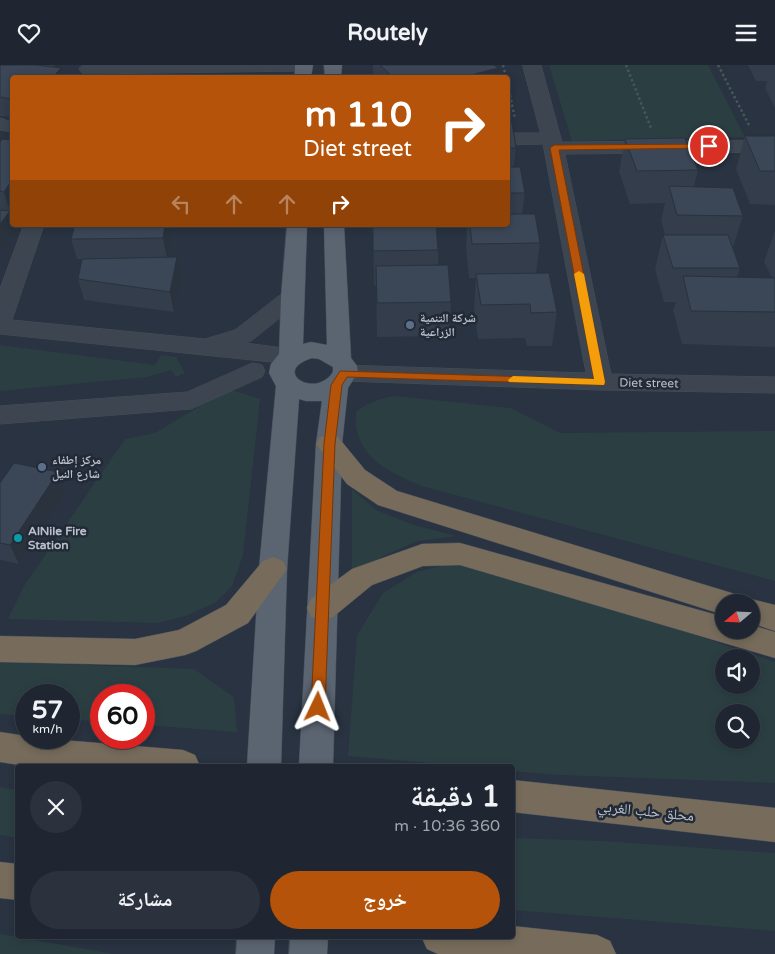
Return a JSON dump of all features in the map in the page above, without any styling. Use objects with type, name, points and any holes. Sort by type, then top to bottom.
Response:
[{"type":"highway","points":[[329,444],[356,477],[388,498],[715,600]]},
{"type":"highway","points":[[322,608],[362,577],[422,555],[460,554],[775,645]]},
{"type":"highway","points":[[0,649],[135,652],[185,642],[237,614],[273,569]]},
{"type":"highway","points":[[760,614],[775,618]]},
{"type":"highway","points":[[0,747],[39,753],[161,764]]},
{"type":"highway","name":"محلق حلب الغربي","points":[[515,796],[775,825]]},
{"type":"highway","points":[[0,880],[15,882]]},
{"type":"highway","points":[[464,939],[597,954]]},
{"type":"main road","points":[[291,356],[292,297],[297,227]]},
{"type":"main road","points":[[316,764],[329,444],[340,372],[334,227]]},
{"type":"main road","points":[[264,764],[273,569],[288,385],[281,373],[285,361],[291,356],[300,351],[316,350],[331,353],[340,372]]},
{"type":"main road","points":[[288,385],[307,393],[324,391],[340,372]]},
{"type":"main road","points":[[255,954],[256,939]]},
{"type":"main road","points":[[308,954],[309,939]]},
{"type":"street","points":[[532,65],[553,143],[600,382]]},
{"type":"street","points":[[87,70],[304,69]]},
{"type":"street","points":[[513,139],[553,143],[658,147],[767,146]]},
{"type":"street","points":[[0,320],[33,227]]},
{"type":"street","points":[[200,346],[243,336],[292,297]]},
{"type":"street","points":[[0,326],[291,356]]},
{"type":"street","points":[[200,346],[288,385]]},
{"type":"street","points":[[0,415],[191,400],[253,371]]},
{"type":"street","name":"Diet street","points":[[340,372],[600,382],[775,385]]},
{"type":"path","points":[[626,65],[658,147]]},
{"type":"path","points":[[718,65],[767,146]]},
{"type":"path","points":[[510,107],[513,139]]},
{"type":"green space","points":[[549,65],[708,65],[745,137],[572,141]]},
{"type":"green space","points":[[0,345],[155,365],[161,355],[176,357],[185,373],[176,377],[171,370],[147,377],[0,391]]},
{"type":"green space","points":[[228,389],[260,399],[243,555],[232,586],[215,603],[185,616],[158,623],[8,619],[24,586],[125,439],[155,433]]},
{"type":"green space","points":[[395,396],[511,408],[560,433],[775,431],[775,581],[422,486],[397,475],[385,468],[366,451],[356,427],[356,412],[374,401]]},
{"type":"green space","points":[[352,489],[376,510],[414,525],[456,536],[418,541],[385,555],[352,573]]},
{"type":"green space","points":[[457,562],[583,597],[737,649],[715,649],[715,694],[760,694],[760,657],[775,662],[775,783],[561,775],[515,771],[515,764],[442,764],[348,756],[357,635],[383,593],[417,572]]},
{"type":"green space","points":[[0,662],[194,669],[234,697],[237,732],[155,726],[155,684],[90,684],[90,721],[80,720],[80,684],[15,684],[15,715],[0,714]]},
{"type":"green space","points":[[0,787],[15,790],[15,838],[0,835]]},
{"type":"green space","points":[[515,838],[601,841],[775,853],[775,931],[515,910]]},
{"type":"green space","points":[[0,934],[15,937],[15,939],[28,939],[114,954],[0,954]]},
{"type":"building","points":[[0,65],[36,65],[61,68],[55,75],[10,75],[10,99],[0,97]]},
{"type":"building","points":[[380,65],[494,65],[498,68],[471,75],[391,75]]},
{"type":"building","points":[[510,123],[512,123],[516,148],[510,148]]},
{"type":"building","points":[[745,136],[775,136],[775,171],[760,171]]},
{"type":"building","points":[[685,138],[698,170],[637,171],[625,139]]},
{"type":"building","points":[[3,139],[10,140],[10,183],[4,192],[0,191],[0,142]]},
{"type":"building","points":[[510,167],[520,167],[525,193],[510,193]]},
{"type":"building","points":[[669,186],[733,188],[743,216],[677,215]]},
{"type":"building","points":[[0,210],[10,211],[0,224]]},
{"type":"building","points":[[510,214],[535,214],[540,243],[472,244],[470,227],[510,227]]},
{"type":"building","points":[[74,227],[165,227],[163,238],[71,239]]},
{"type":"building","points":[[373,227],[436,227],[438,250],[373,251]]},
{"type":"building","points":[[663,235],[728,235],[740,268],[673,268]]},
{"type":"building","points":[[177,257],[170,292],[78,279],[82,259]]},
{"type":"building","points":[[448,265],[451,302],[377,303],[376,266]]},
{"type":"building","points":[[549,273],[557,312],[531,313],[530,304],[481,305],[476,274]]},
{"type":"building","points":[[683,276],[775,278],[775,312],[691,311]]},
{"type":"building","points":[[14,463],[58,472],[10,545],[0,543],[0,483]]},
{"type":"slow traffic","points":[[513,380],[600,382],[579,274]]},
{"type":"place","name":"شركة التنمية الزراعية","points":[[410,325]]},
{"type":"place","name":"مركز إطفاء شارع النيل","points":[[42,467]]},
{"type":"place","name":"AlNile Fire Station","points":[[18,538]]},
{"type":"route","points":[[318,707],[329,444],[336,385],[344,373],[413,377],[600,382],[554,148],[709,146]]}]
